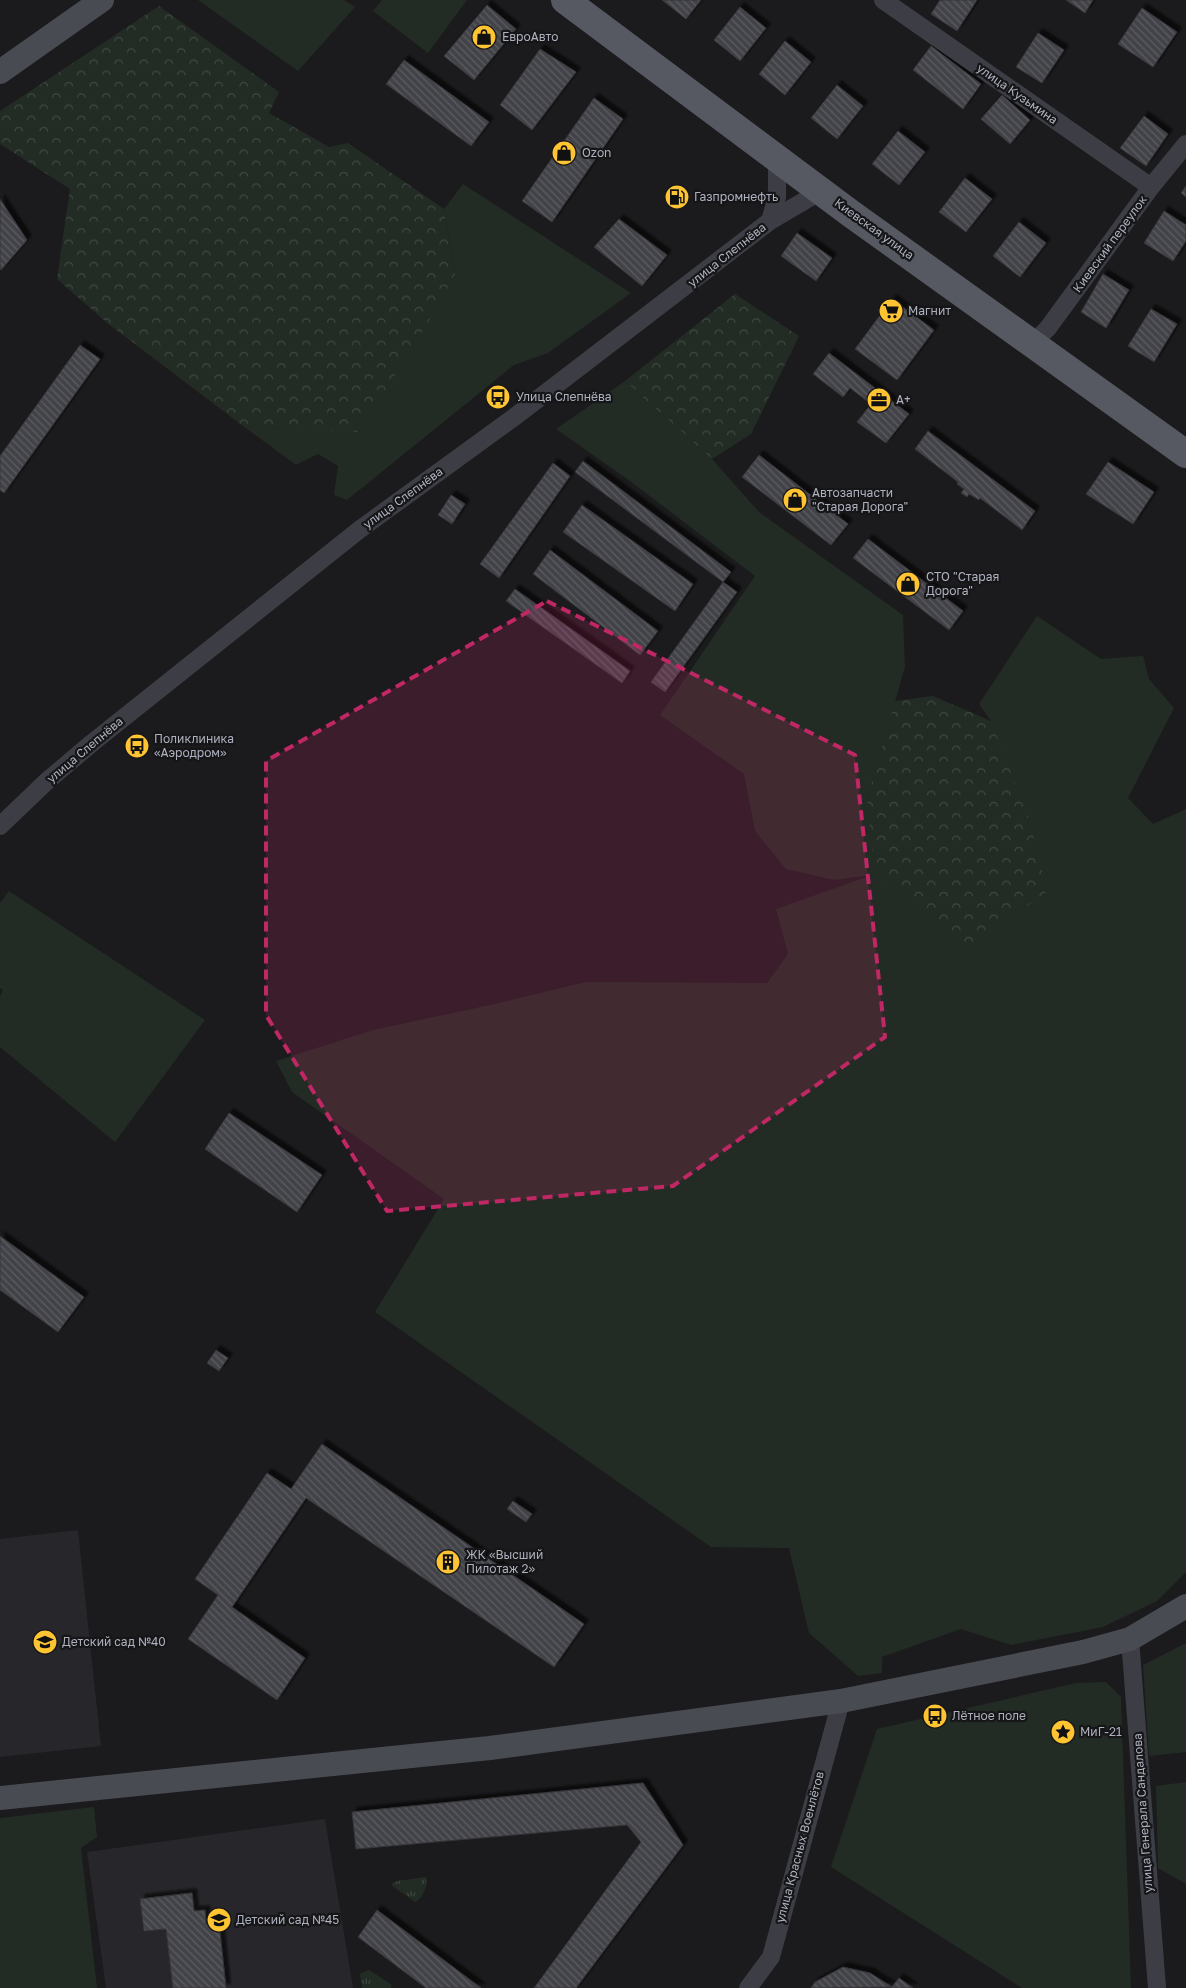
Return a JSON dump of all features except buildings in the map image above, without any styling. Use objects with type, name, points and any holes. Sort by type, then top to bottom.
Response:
[{"type":"main road","name":"Киевская улица","points":[[565,0],[821,191],[1186,454]]},
{"type":"street","points":[[0,72],[102,0]]},
{"type":"street","name":"улица Кузьмина","points":[[883,0],[1151,187]]},
{"type":"street","name":"Киевский переулок","points":[[1032,343],[1048,328],[1151,187],[1186,144]]},
{"type":"street","points":[[770,221],[777,197],[776,158]]},
{"type":"street","name":"улица Слепнёва","points":[[0,826],[47,781],[92,743],[353,535],[514,418],[770,221],[821,191]]},
{"type":"street","points":[[0,1798],[490,1748],[841,1701],[1083,1652],[1130,1639],[1186,1606]]},
{"type":"street","name":"улица Генерала Сандалова","points":[[1130,1639],[1157,1988]]},
{"type":"street","name":"улица Красных Военлётов","points":[[748,1988],[771,1957],[841,1701]]},
{"type":"highlighted area","points":[[547,601],[855,755],[885,1037],[673,1186],[387,1211],[266,1015],[266,761]]},
{"type":"shaded area","name":"Детский сад №40","points":[[78,1530],[101,1746],[0,1757],[0,1539]]},
{"type":"shaded area","name":"Детский сад №45","points":[[325,1819],[353,1988],[106,1988],[87,1852]]},
{"type":"green space","points":[[198,0],[344,0],[355,7],[298,71]]},
{"type":"green space","points":[[382,0],[467,0],[428,53],[373,11]]},
{"type":"green space","points":[[159,6],[279,92],[269,113],[329,147],[348,143],[444,209],[455,275],[413,348],[357,432],[243,426],[106,322],[57,279],[70,189],[0,144],[0,111]]},
{"type":"green space","points":[[463,184],[631,293],[548,353],[514,365],[347,500],[334,495],[338,466],[318,454],[296,465],[243,426],[357,431],[455,275],[444,209]]},
{"type":"green space","points":[[735,294],[799,336],[751,434],[712,459],[625,381]]},
{"type":"green space","points":[[625,381],[712,459],[759,512],[903,615],[905,667],[867,798],[991,721],[979,704],[1037,616],[1101,659],[1143,656],[1149,679],[1174,708],[1128,798],[1153,824],[1186,809],[1186,1572],[1157,1601],[1103,1627],[1011,1645],[961,1629],[882,1657],[882,1673],[858,1676],[809,1633],[789,1548],[711,1547],[375,1312],[444,1199],[292,1092],[276,1061],[373,1030],[586,982],[767,983],[788,954],[776,909],[872,875],[834,880],[786,869],[755,831],[744,774],[660,715],[755,576],[630,481],[556,429]]},
{"type":"green space","points":[[933,696],[991,721],[1029,819],[1047,891],[967,952],[875,874],[867,798],[895,701]]},
{"type":"green space","points":[[9,891],[205,1020],[115,1142],[0,1047],[0,996],[3,990],[0,988],[0,903]]},
{"type":"green space","points":[[1186,1643],[1186,1752],[1149,1756],[1143,1665]]},
{"type":"green space","points":[[1106,1682],[1121,1697],[1131,1988],[1022,1988],[831,1867],[877,1729],[1076,1683]]},
{"type":"green space","points":[[1186,1782],[1186,1884],[1158,1868],[1156,1786]]},
{"type":"green space","points":[[94,1807],[97,1837],[81,1848],[97,1988],[0,1988],[0,1818]]},
{"type":"green space","points":[[426,1877],[424,1891],[415,1902],[391,1885],[397,1881]]},
{"type":"green space","points":[[369,1970],[392,1985],[391,1988],[362,1988],[360,1974]]},
{"type":"place","name":"ЕвроАвто","points":[[484,37]]},
{"type":"place","name":"Ozon","points":[[564,153]]},
{"type":"place","name":"Газпромнефть","points":[[677,197]]},
{"type":"place","name":"Магнит","points":[[891,311]]},
{"type":"place","name":"Улица Слепнёва","points":[[498,397]]},
{"type":"place","name":"А+","points":[[879,400]]},
{"type":"place","name":"Автозапчасти \"Старая Дорога\"","points":[[795,500]]},
{"type":"place","name":"СТО \"Старая Дорога\"","points":[[908,584]]},
{"type":"place","name":"Поликлиника «Аэродром»","points":[[137,746]]},
{"type":"place","name":"ЖК «Высший Пилотаж 2»","points":[[448,1562]]},
{"type":"place","name":"Детский сад №40","points":[[45,1642]]},
{"type":"place","name":"Лётное поле","points":[[935,1716]]},
{"type":"place","name":"МиГ-21","points":[[1063,1732]]},
{"type":"place","name":"Детский сад №45","points":[[219,1920]]}]
